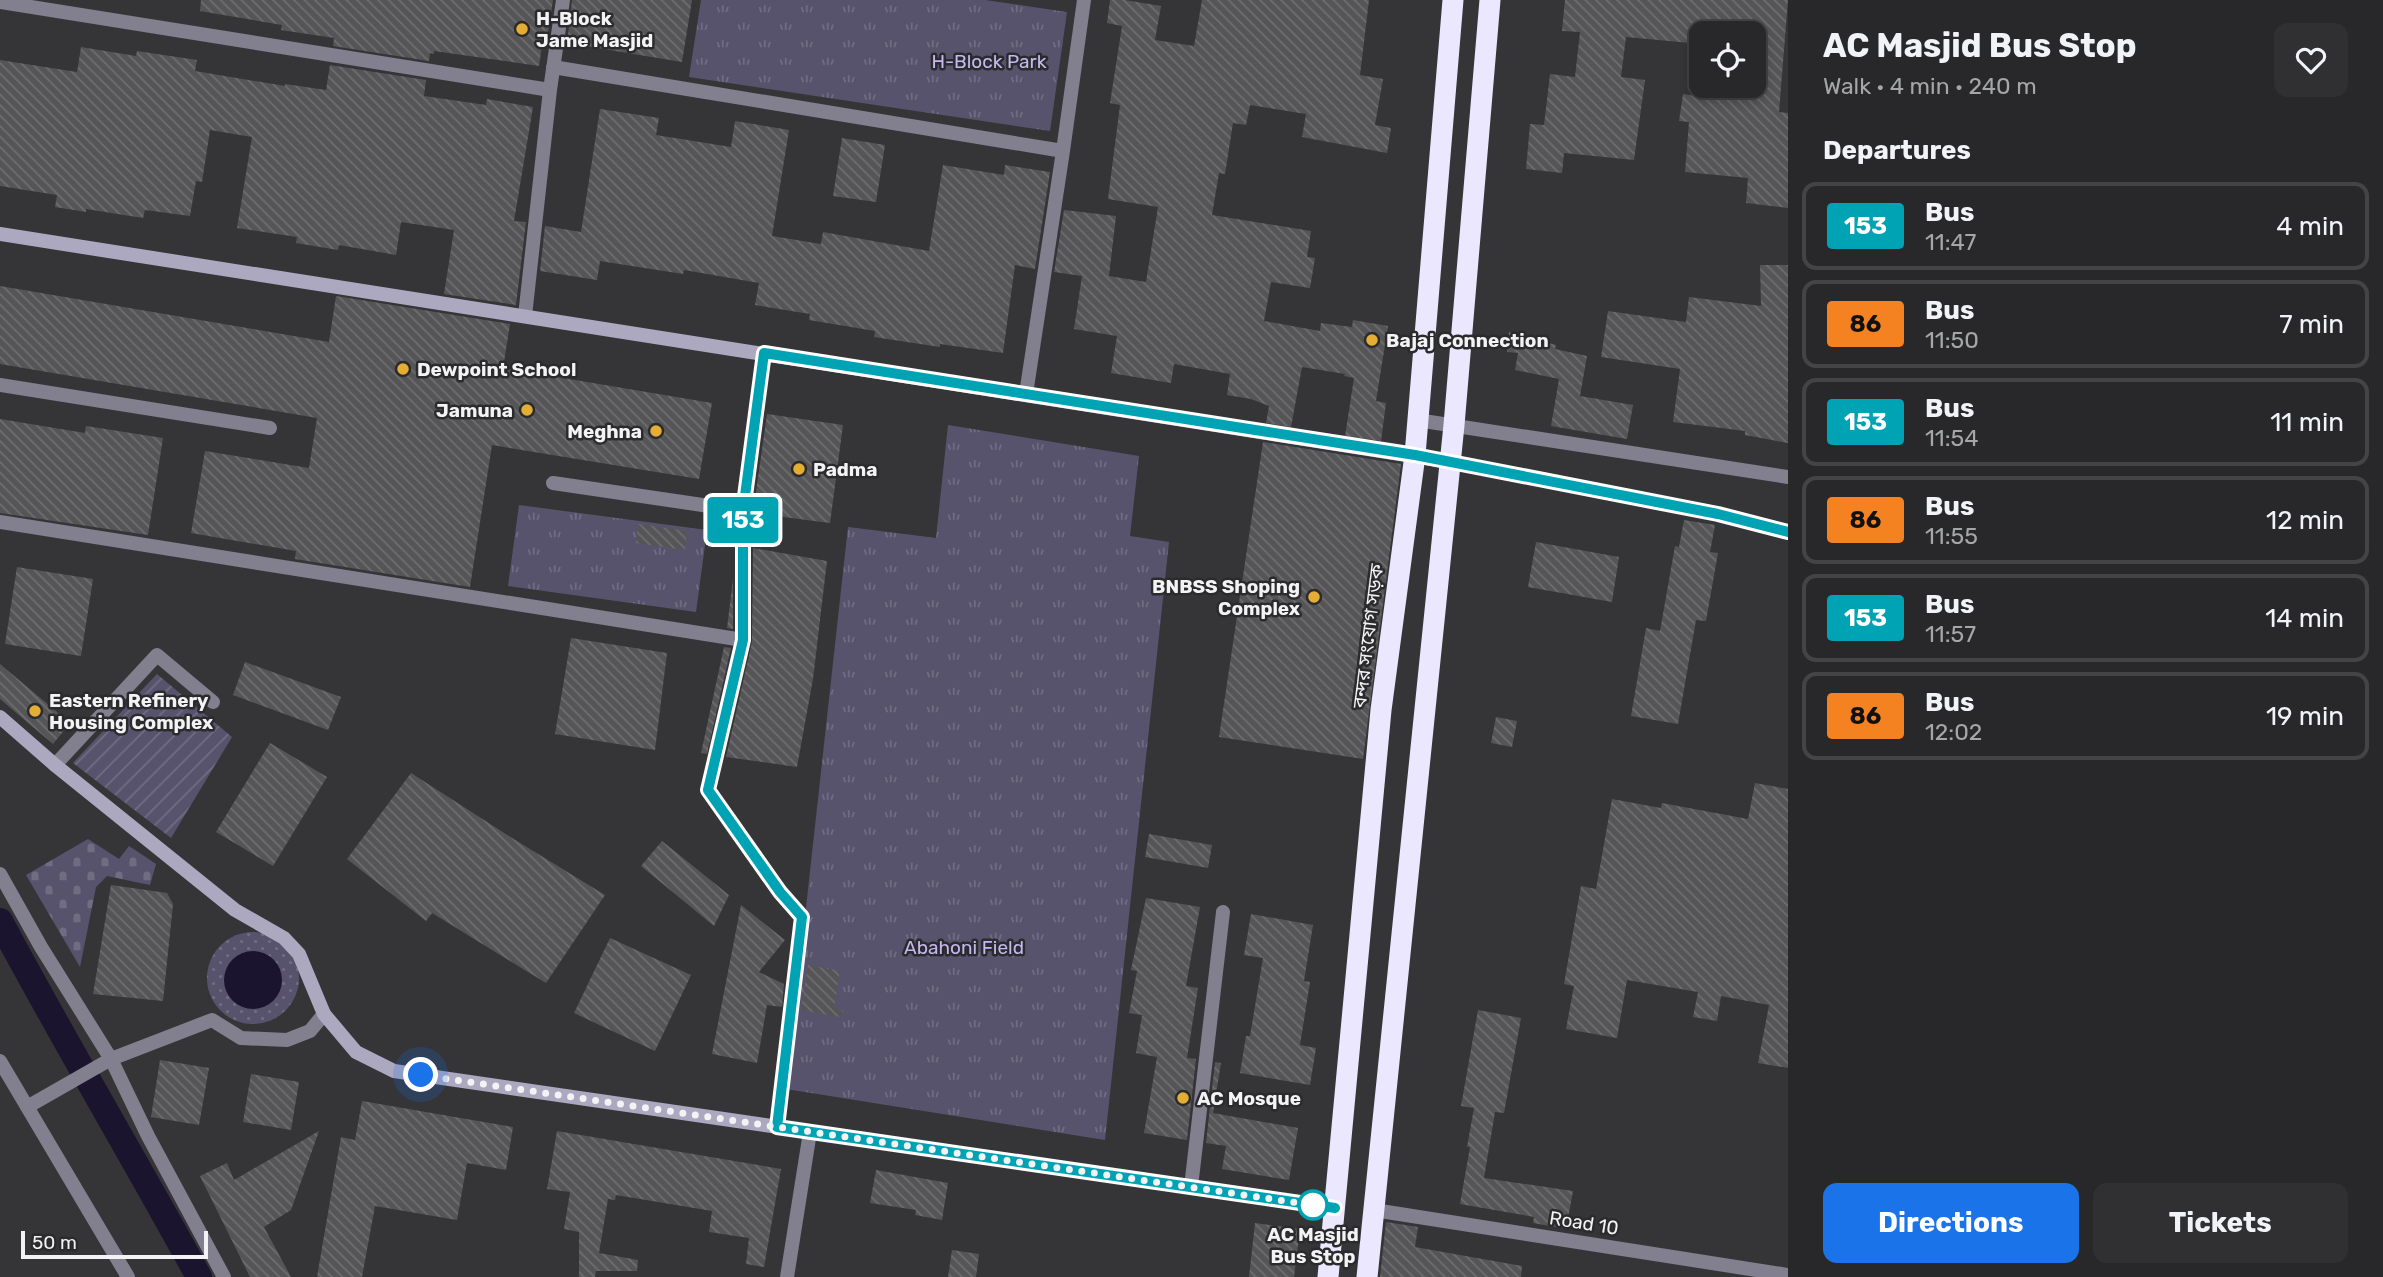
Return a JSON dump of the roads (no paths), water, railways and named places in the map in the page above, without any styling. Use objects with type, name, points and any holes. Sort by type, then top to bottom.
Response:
[{"type":"highway","name":"বন্দর সংযোগ সড়ক","points":[[1328,1277],[1381,710],[1415,455],[1453,0]]},
{"type":"highway","points":[[1367,1277],[1451,462],[1490,0]]},
{"type":"street","points":[[525,316],[550,90],[563,0]]},
{"type":"street","points":[[1026,394],[1084,0]]},
{"type":"street","points":[[0,2],[550,90]]},
{"type":"street","points":[[553,67],[1063,150]]},
{"type":"street","points":[[0,234],[1415,455],[1718,514],[1788,532]]},
{"type":"street","points":[[764,353],[743,511],[743,640],[708,790],[780,892],[802,917],[777,1127]]},
{"type":"street","points":[[0,385],[270,428]]},
{"type":"street","points":[[1417,420],[1788,477]]},
{"type":"street","points":[[553,483],[743,511]]},
{"type":"street","points":[[0,522],[743,640]]},
{"type":"street","points":[[55,765],[157,655],[213,702]]},
{"type":"street","points":[[0,717],[55,765],[235,910],[284,938],[299,954],[324,1014],[356,1052],[394,1071],[1335,1208]]},
{"type":"street","points":[[0,874],[41,947],[111,1059],[148,1136],[223,1277]]},
{"type":"street","points":[[1191,1188],[1223,912]]},
{"type":"street","points":[[27,1107],[111,1059],[212,1020],[241,1038],[287,1040],[310,1031],[324,1014]]},
{"type":"street","points":[[0,1061],[128,1277]]},
{"type":"street","points":[[787,1277],[810,1132]]},
{"type":"street","name":"Road 10","points":[[1374,1210],[1788,1275]]},
{"type":"waterway","points":[[0,921],[199,1277]]},
{"type":"place","name":"H-Block Jame Masjid","points":[[522,29]]},
{"type":"place","name":"Bajaj Connection","points":[[1372,340]]},
{"type":"place","name":"Dewpoint School","points":[[403,369]]},
{"type":"place","name":"Jamuna","points":[[527,410]]},
{"type":"place","name":"Meghna","points":[[656,431]]},
{"type":"place","name":"Padma","points":[[799,469]]},
{"type":"place","name":"BNBSS Shoping Complex","points":[[1314,597]]},
{"type":"place","name":"Eastern Refinery Housing Complex","points":[[35,711]]},
{"type":"place","name":"AC Mosque","points":[[1183,1098]]},
{"type":"place","name":"AC Masjid Bus Stop","points":[[1313,1205]]},
{"type":"park label","name":"H-Block Park","points":[[989,61]]},
{"type":"park label","name":"Abahoni Field","points":[[964,947]]}]
